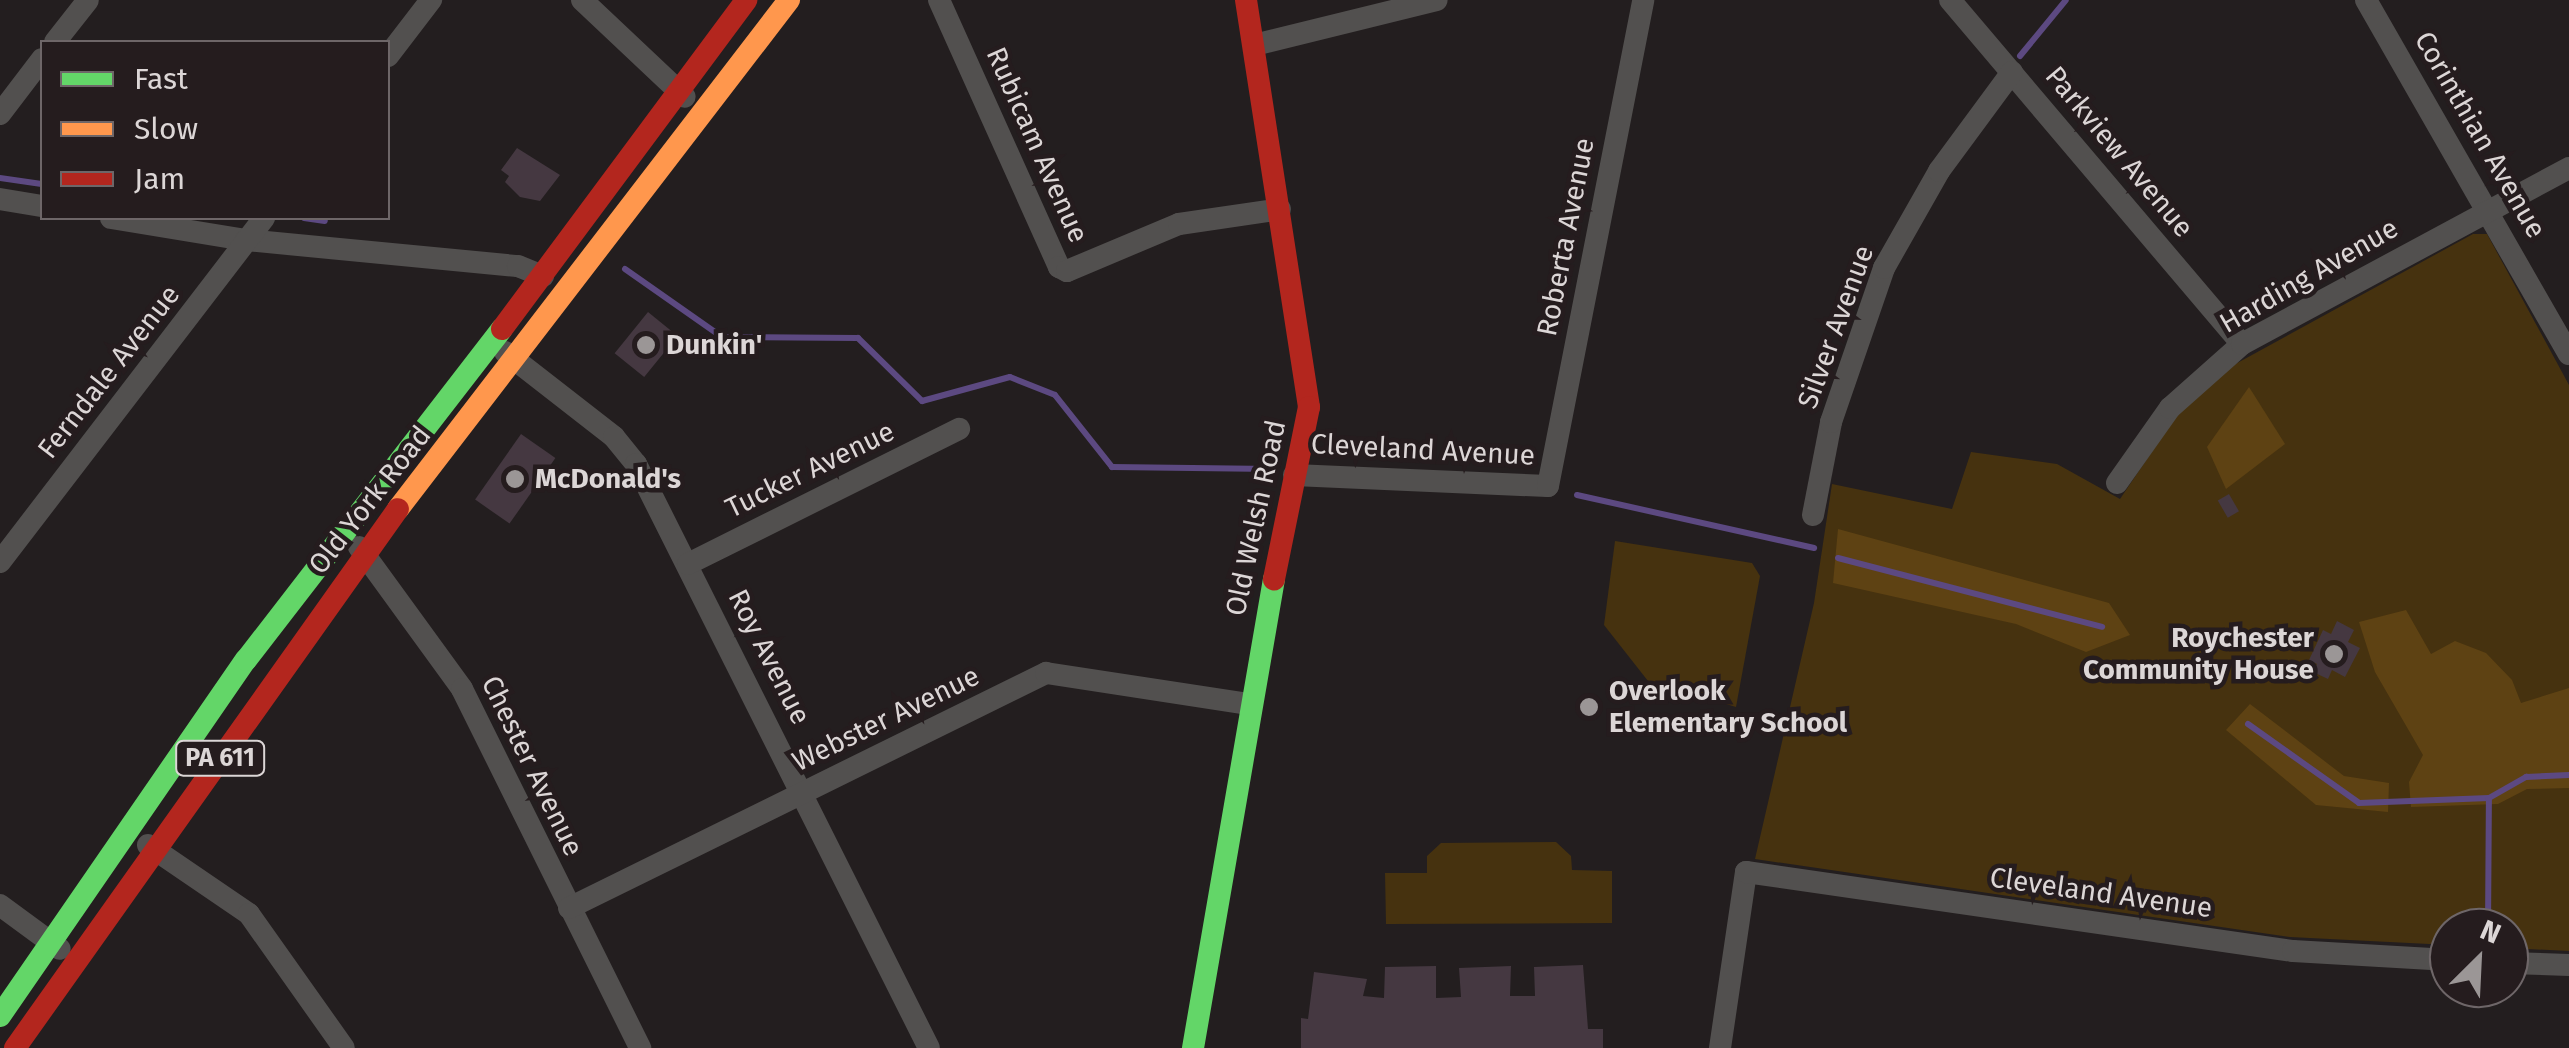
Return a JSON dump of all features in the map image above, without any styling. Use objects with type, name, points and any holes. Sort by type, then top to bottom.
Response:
[{"type":"main road","name":"Old York Road","points":[[0,1016],[246,660],[543,276],[746,0]]},
{"type":"main road","name":"Old York Road","points":[[22,1046],[75,960],[363,554],[789,0]]},
{"type":"main road","name":"Old Welsh Road","points":[[1193,1048],[1248,704],[1310,384],[1246,0]]},
{"type":"street","points":[[57,40],[88,0]]},
{"type":"street","points":[[390,53],[431,0]]},
{"type":"street","points":[[582,0],[702,112]]},
{"type":"street","name":"Rubicam Avenue","points":[[939,0],[1058,267],[1067,271],[1180,224],[1280,209]]},
{"type":"street","points":[[1254,45],[1438,0]]},
{"type":"street","name":"Roberta Avenue","points":[[1548,486],[1643,0]]},
{"type":"street","name":"Parkview Avenue","points":[[1950,0],[2242,344]]},
{"type":"street","name":"Corinthian Avenue","points":[[2366,0],[2491,210],[2569,354]]},
{"type":"street","points":[[0,114],[40,62]]},
{"type":"street","name":"Silver Avenue","points":[[1813,515],[1836,406],[1884,268],[1940,170],[2012,72]]},
{"type":"street","name":"Harding Avenue","points":[[2118,483],[2170,408],[2242,344],[2569,168]]},
{"type":"street","points":[[0,199],[40,206]]},
{"type":"street","points":[[122,220],[246,240],[518,266],[543,276]]},
{"type":"street","name":"Ferndale Avenue","points":[[0,562],[262,220]]},
{"type":"street","name":"Roy Avenue","points":[[493,340],[627,452],[688,564],[929,1048]]},
{"type":"street","name":"Tucker Avenue","points":[[688,564],[959,429]]},
{"type":"street","name":"Cleveland Avenue","points":[[1294,475],[1548,486]]},
{"type":"street","name":"Chester Avenue","points":[[346,526],[462,690],[640,1048]]},
{"type":"street","name":"Webster Avenue","points":[[569,908],[1046,673],[1248,704]]},
{"type":"street","points":[[130,833],[249,914],[344,1048]]},
{"type":"street","name":"Cleveland Avenue","points":[[1720,1048],[1746,872],[2293,951],[2429,959]]},
{"type":"street","points":[[0,905],[75,960]]},
{"type":"street","points":[[2529,964],[2569,966]]},
{"type":"shaded area","points":[[2473,234],[2487,234],[2569,385],[2569,951],[2529,949],[2529,908],[2429,908],[2429,944],[2290,937],[1755,859],[1814,603],[1832,484],[1952,509],[1971,452],[2057,464],[2120,499],[2178,413],[2230,367]]},
{"type":"shaded area","points":[[2249,387],[2285,444],[2226,489],[2207,447]]},
{"type":"shaded area","points":[[1838,529],[2109,603],[2130,635],[2086,652],[2016,624],[1833,583]]},
{"type":"shaded area","points":[[1615,541],[1752,563],[1760,576],[1736,707],[1648,681],[1604,625]]},
{"type":"shaded area","points":[[2406,610],[2431,654],[2455,641],[2486,653],[2512,680],[2521,703],[2569,688],[2569,788],[2527,789],[2498,804],[2411,807],[2409,782],[2423,755],[2375,672],[2359,622]]},
{"type":"shaded area","points":[[2250,704],[2344,776],[2389,783],[2388,812],[2316,805],[2226,730]]},
{"type":"shaded area","points":[[1556,842],[1571,856],[1572,870],[1612,871],[1612,923],[1386,924],[1385,873],[1427,873],[1427,856],[1441,843]]},
{"type":"building","points":[[517,148],[560,175],[540,201],[520,197],[505,182],[509,176],[501,170]]},
{"type":"building","name":"Dunkin'","points":[[648,312],[678,336],[644,377],[615,353]]},
{"type":"building","name":"McDonald's","points":[[521,434],[555,458],[510,524],[475,500]]},
{"type":"building","points":[[2229,494],[2239,511],[2228,518],[2218,501]]},
{"type":"building","name":"Roychester Community House","points":[[2337,621],[2354,630],[2348,642],[2360,648],[2345,677],[2332,670],[2328,679],[2313,672],[2317,664],[2309,660],[2323,630],[2331,634]]},
{"type":"building","points":[[1583,965],[1588,1029],[1603,1029],[1603,1048],[1301,1048],[1301,1018],[1308,1019],[1314,972],[1367,979],[1363,996],[1384,998],[1385,967],[1436,966],[1436,998],[1461,997],[1459,968],[1511,966],[1510,996],[1535,996],[1534,967]]},
{"type":"waterway","points":[[2020,56],[2066,0]]},
{"type":"waterway","points":[[0,178],[40,184]]},
{"type":"waterway","points":[[318,220],[325,221]]},
{"type":"waterway","points":[[625,269],[722,337],[858,338],[922,401],[1010,377],[1055,395],[1112,467],[1272,469]]},
{"type":"waterway","points":[[1577,495],[1814,548]]},
{"type":"waterway","points":[[1838,558],[2102,627]]},
{"type":"waterway","points":[[2248,724],[2359,803],[2489,798],[2526,777],[2569,775]]},
{"type":"waterway","points":[[2488,908],[2489,798]]},
{"type":"traffic: fast","points":[[0,1016],[246,660],[502,329]]},
{"type":"traffic: fast","points":[[1193,1048],[1274,579]]},
{"type":"traffic: slow","points":[[398,509],[789,0]]},
{"type":"traffic: jam","points":[[502,329],[746,0]]},
{"type":"traffic: jam","points":[[1246,0],[1309,407],[1274,579]]},
{"type":"traffic: jam","points":[[15,1048],[398,509]]},
{"type":"place","name":"Dunkin'","points":[[646,345]]},
{"type":"place","name":"McDonald's","points":[[515,479]]},
{"type":"place","name":"Roychester Community House","points":[[2334,654]]},
{"type":"place","name":"Overlook Elementary School","points":[[1589,707]]}]
